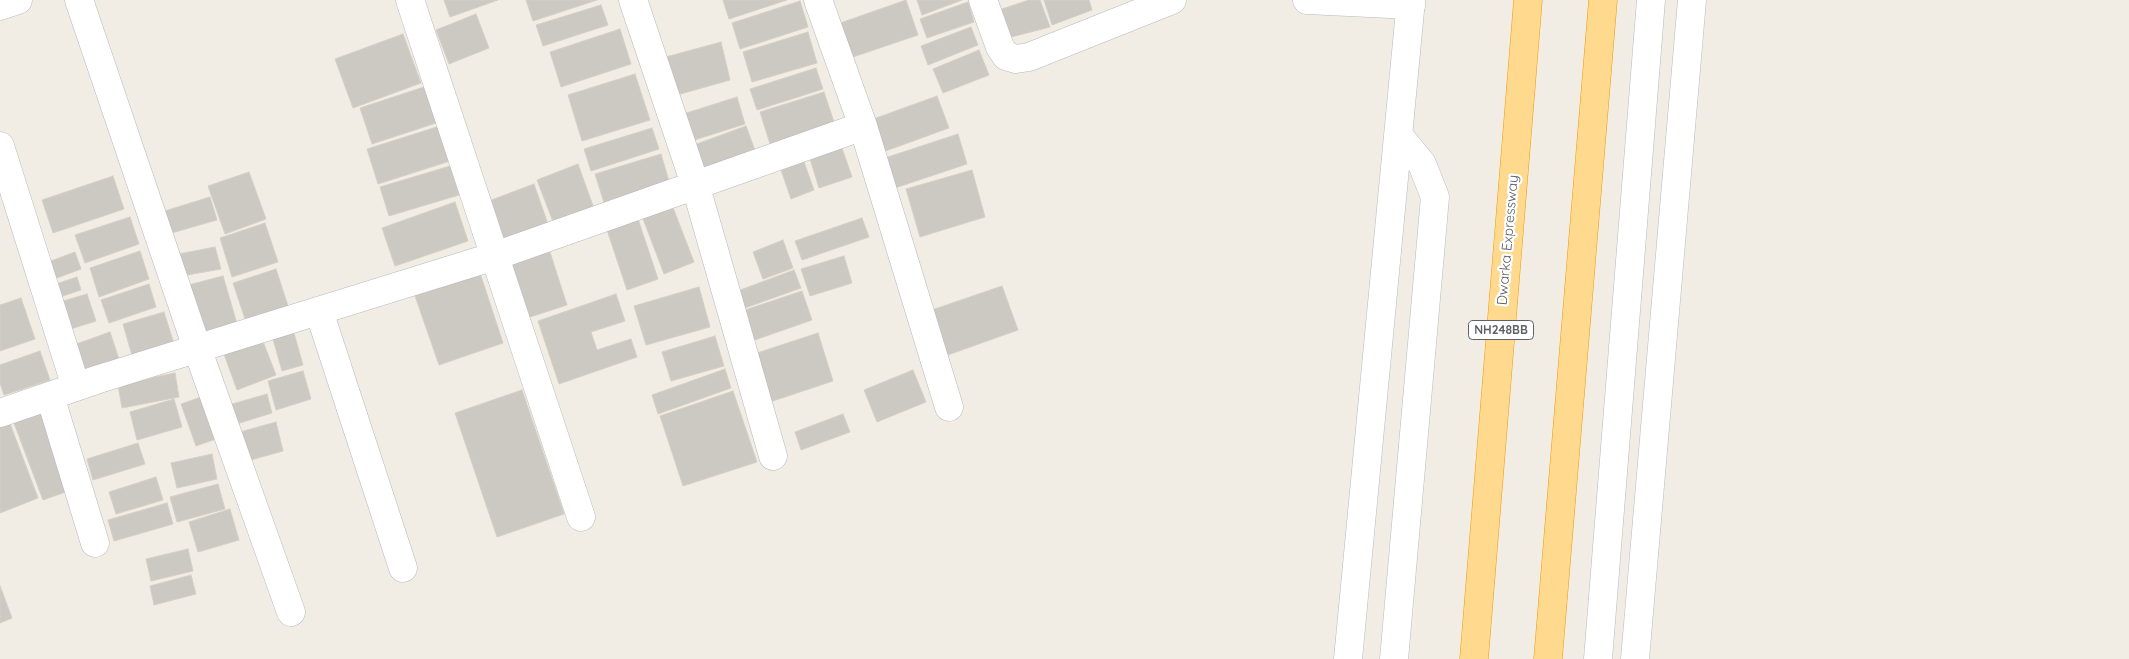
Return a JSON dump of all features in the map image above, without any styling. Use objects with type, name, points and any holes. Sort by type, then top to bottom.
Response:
[{"type":"highway","name":"Dwarka Expressway","points":[[1474,659],[1528,0]]},
{"type":"highway","points":[[1548,659],[1603,0]]},
{"type":"street","points":[[0,6],[18,0]]},
{"type":"street","points":[[79,0],[291,612]]},
{"type":"street","points":[[410,0],[582,517]]},
{"type":"street","points":[[633,0],[696,186],[773,456]]},
{"type":"street","points":[[818,0],[863,126],[949,406]]},
{"type":"street","points":[[982,0],[1000,48],[1006,56],[1016,59],[1029,57],[1172,0]]},
{"type":"street","points":[[1307,0],[1411,3],[1348,659]]},
{"type":"street","points":[[1598,659],[1650,0]]},
{"type":"street","points":[[1635,659],[1692,0]]},
{"type":"street","points":[[0,413],[198,348],[495,256],[863,126]]},
{"type":"street","points":[[1394,659],[1434,197],[1422,164],[1399,136]]},
{"type":"street","points":[[0,146],[76,387]]},
{"type":"street","points":[[319,311],[403,568]]},
{"type":"street","points":[[50,396],[95,543]]},
{"type":"building","points":[[444,0],[498,0],[450,17]]},
{"type":"building","points":[[526,0],[597,0],[533,21]]},
{"type":"building","points":[[723,0],[787,0],[729,19]]},
{"type":"building","points":[[906,0],[918,35],[844,60],[832,26]]},
{"type":"building","points":[[917,0],[962,0],[922,15]]},
{"type":"building","points":[[1029,0],[1040,0],[1050,27],[1011,37],[996,11]]},
{"type":"building","points":[[1044,0],[1089,0],[1092,10],[1052,25]]},
{"type":"building","points":[[800,1],[808,27],[740,49],[732,23]]},
{"type":"building","points":[[968,2],[974,22],[927,38],[920,19]]},
{"type":"building","points":[[601,5],[608,25],[543,46],[536,25]]},
{"type":"building","points":[[476,14],[489,48],[449,64],[436,30]]},
{"type":"building","points":[[971,27],[978,45],[928,65],[921,46]]},
{"type":"building","points":[[620,29],[631,64],[561,87],[550,52]]},
{"type":"building","points":[[808,32],[817,63],[752,82],[743,52]]},
{"type":"building","points":[[403,34],[421,83],[353,108],[335,59]]},
{"type":"building","points":[[721,42],[730,80],[677,95],[666,57]]},
{"type":"building","points":[[979,50],[989,75],[943,93],[933,69]]},
{"type":"building","points":[[816,68],[823,89],[757,110],[750,89]]},
{"type":"building","points":[[635,74],[650,120],[582,141],[568,95]]},
{"type":"building","points":[[427,86],[439,122],[372,144],[360,108]]},
{"type":"building","points":[[824,92],[835,125],[770,144],[760,112]]},
{"type":"building","points":[[937,96],[949,128],[880,153],[868,121]]},
{"type":"building","points":[[737,97],[745,124],[685,143],[677,116]]},
{"type":"building","points":[[440,126],[450,161],[378,184],[367,149]]},
{"type":"building","points":[[746,126],[756,153],[697,176],[686,148]]},
{"type":"building","points":[[652,128],[659,149],[591,171],[584,149]]},
{"type":"building","points":[[958,134],[967,164],[892,189],[882,159]]},
{"type":"building","points":[[842,148],[852,177],[819,188],[810,159]]},
{"type":"building","points":[[661,154],[671,188],[606,209],[595,174]]},
{"type":"building","points":[[804,162],[814,190],[791,199],[781,170]]},
{"type":"building","points":[[578,164],[597,217],[557,232],[537,180]]},
{"type":"building","points":[[450,166],[459,195],[389,216],[380,187]]},
{"type":"building","points":[[972,170],[985,217],[920,237],[906,189]]},
{"type":"building","points":[[249,172],[266,219],[225,234],[208,186]]},
{"type":"building","points":[[113,176],[124,209],[53,233],[42,200]]},
{"type":"building","points":[[534,184],[550,230],[502,247],[486,202]]},
{"type":"building","points":[[210,197],[217,220],[161,236],[155,214]]},
{"type":"building","points":[[455,202],[468,241],[395,266],[382,228]]},
{"type":"building","points":[[672,205],[694,262],[664,274],[642,216]]},
{"type":"building","points":[[637,216],[658,279],[627,290],[606,227]]},
{"type":"building","points":[[130,217],[139,244],[85,263],[75,235]]},
{"type":"building","points":[[862,218],[869,237],[802,260],[795,241]]},
{"type":"building","points":[[265,223],[278,262],[232,277],[220,238]]},
{"type":"building","points":[[783,240],[793,268],[763,279],[753,252]]},
{"type":"building","points":[[548,246],[567,305],[518,321],[499,262]]},
{"type":"building","points":[[215,247],[221,269],[176,277],[174,255]]},
{"type":"building","points":[[140,251],[149,279],[99,297],[90,268]]},
{"type":"building","points":[[75,252],[81,269],[49,281],[43,264]]},
{"type":"building","points":[[844,256],[852,283],[810,296],[801,269]]},
{"type":"building","points":[[276,269],[290,312],[247,325],[233,283]]},
{"type":"building","points":[[479,270],[503,343],[439,365],[414,293]]},
{"type":"building","points":[[794,270],[801,288],[742,309],[735,292]]},
{"type":"building","points":[[223,276],[238,327],[200,336],[181,287]]},
{"type":"building","points":[[77,277],[81,290],[51,300],[47,287]]},
{"type":"building","points":[[149,284],[156,307],[109,323],[101,300]]},
{"type":"building","points":[[1002,286],[1018,330],[945,356],[929,311]]},
{"type":"building","points":[[699,287],[710,327],[646,345],[634,306]]},
{"type":"building","points":[[802,291],[812,320],[752,341],[742,311]]},
{"type":"building","points":[[87,294],[96,321],[61,332],[53,304]]},
{"type":"building","points":[[616,294],[625,321],[591,332],[597,350],[631,339],[637,357],[559,384],[538,321]]},
{"type":"building","points":[[21,298],[35,339],[0,351],[0,305]]},
{"type":"building","points":[[164,312],[175,347],[133,359],[123,324]]},
{"type":"building","points":[[292,326],[303,365],[282,371],[271,332]]},
{"type":"building","points":[[110,332],[122,368],[81,382],[68,347]]},
{"type":"building","points":[[818,333],[833,381],[770,402],[754,354]]},
{"type":"building","points":[[715,336],[724,366],[671,381],[662,352]]},
{"type":"building","points":[[262,339],[276,375],[237,390],[224,354]]},
{"type":"building","points":[[40,351],[50,380],[4,395],[0,383],[0,365]]},
{"type":"building","points":[[725,369],[731,388],[658,414],[652,395]]},
{"type":"building","points":[[913,370],[926,402],[877,422],[864,390]]},
{"type":"building","points":[[303,371],[311,399],[276,410],[268,381]]},
{"type":"building","points":[[175,373],[179,397],[122,408],[118,385]]},
{"type":"building","points":[[522,390],[564,514],[497,537],[455,413]]},
{"type":"building","points":[[733,391],[757,462],[683,486],[660,416]]},
{"type":"building","points":[[267,394],[272,413],[227,427],[222,407]]},
{"type":"building","points":[[207,395],[222,437],[196,446],[181,404]]},
{"type":"building","points":[[174,399],[182,427],[137,440],[130,412]]},
{"type":"building","points":[[50,410],[74,489],[43,500],[14,423]]},
{"type":"building","points":[[843,414],[850,432],[801,450],[795,432]]},
{"type":"building","points":[[9,421],[38,498],[0,513],[0,425]]},
{"type":"building","points":[[276,422],[283,451],[240,463],[233,434]]},
{"type":"building","points":[[138,443],[145,464],[93,480],[87,459]]},
{"type":"building","points":[[212,454],[217,479],[177,488],[171,463]]},
{"type":"building","points":[[156,477],[163,500],[116,514],[109,492]]},
{"type":"building","points":[[218,484],[225,509],[177,522],[170,497]]},
{"type":"building","points":[[167,503],[173,524],[114,541],[108,520]]},
{"type":"building","points":[[230,509],[239,540],[198,552],[189,522]]},
{"type":"building","points":[[188,549],[193,571],[151,581],[146,559]]},
{"type":"building","points":[[191,575],[196,594],[154,605],[150,586]]},
{"type":"building","points":[[0,586],[12,618],[0,623]]}]
